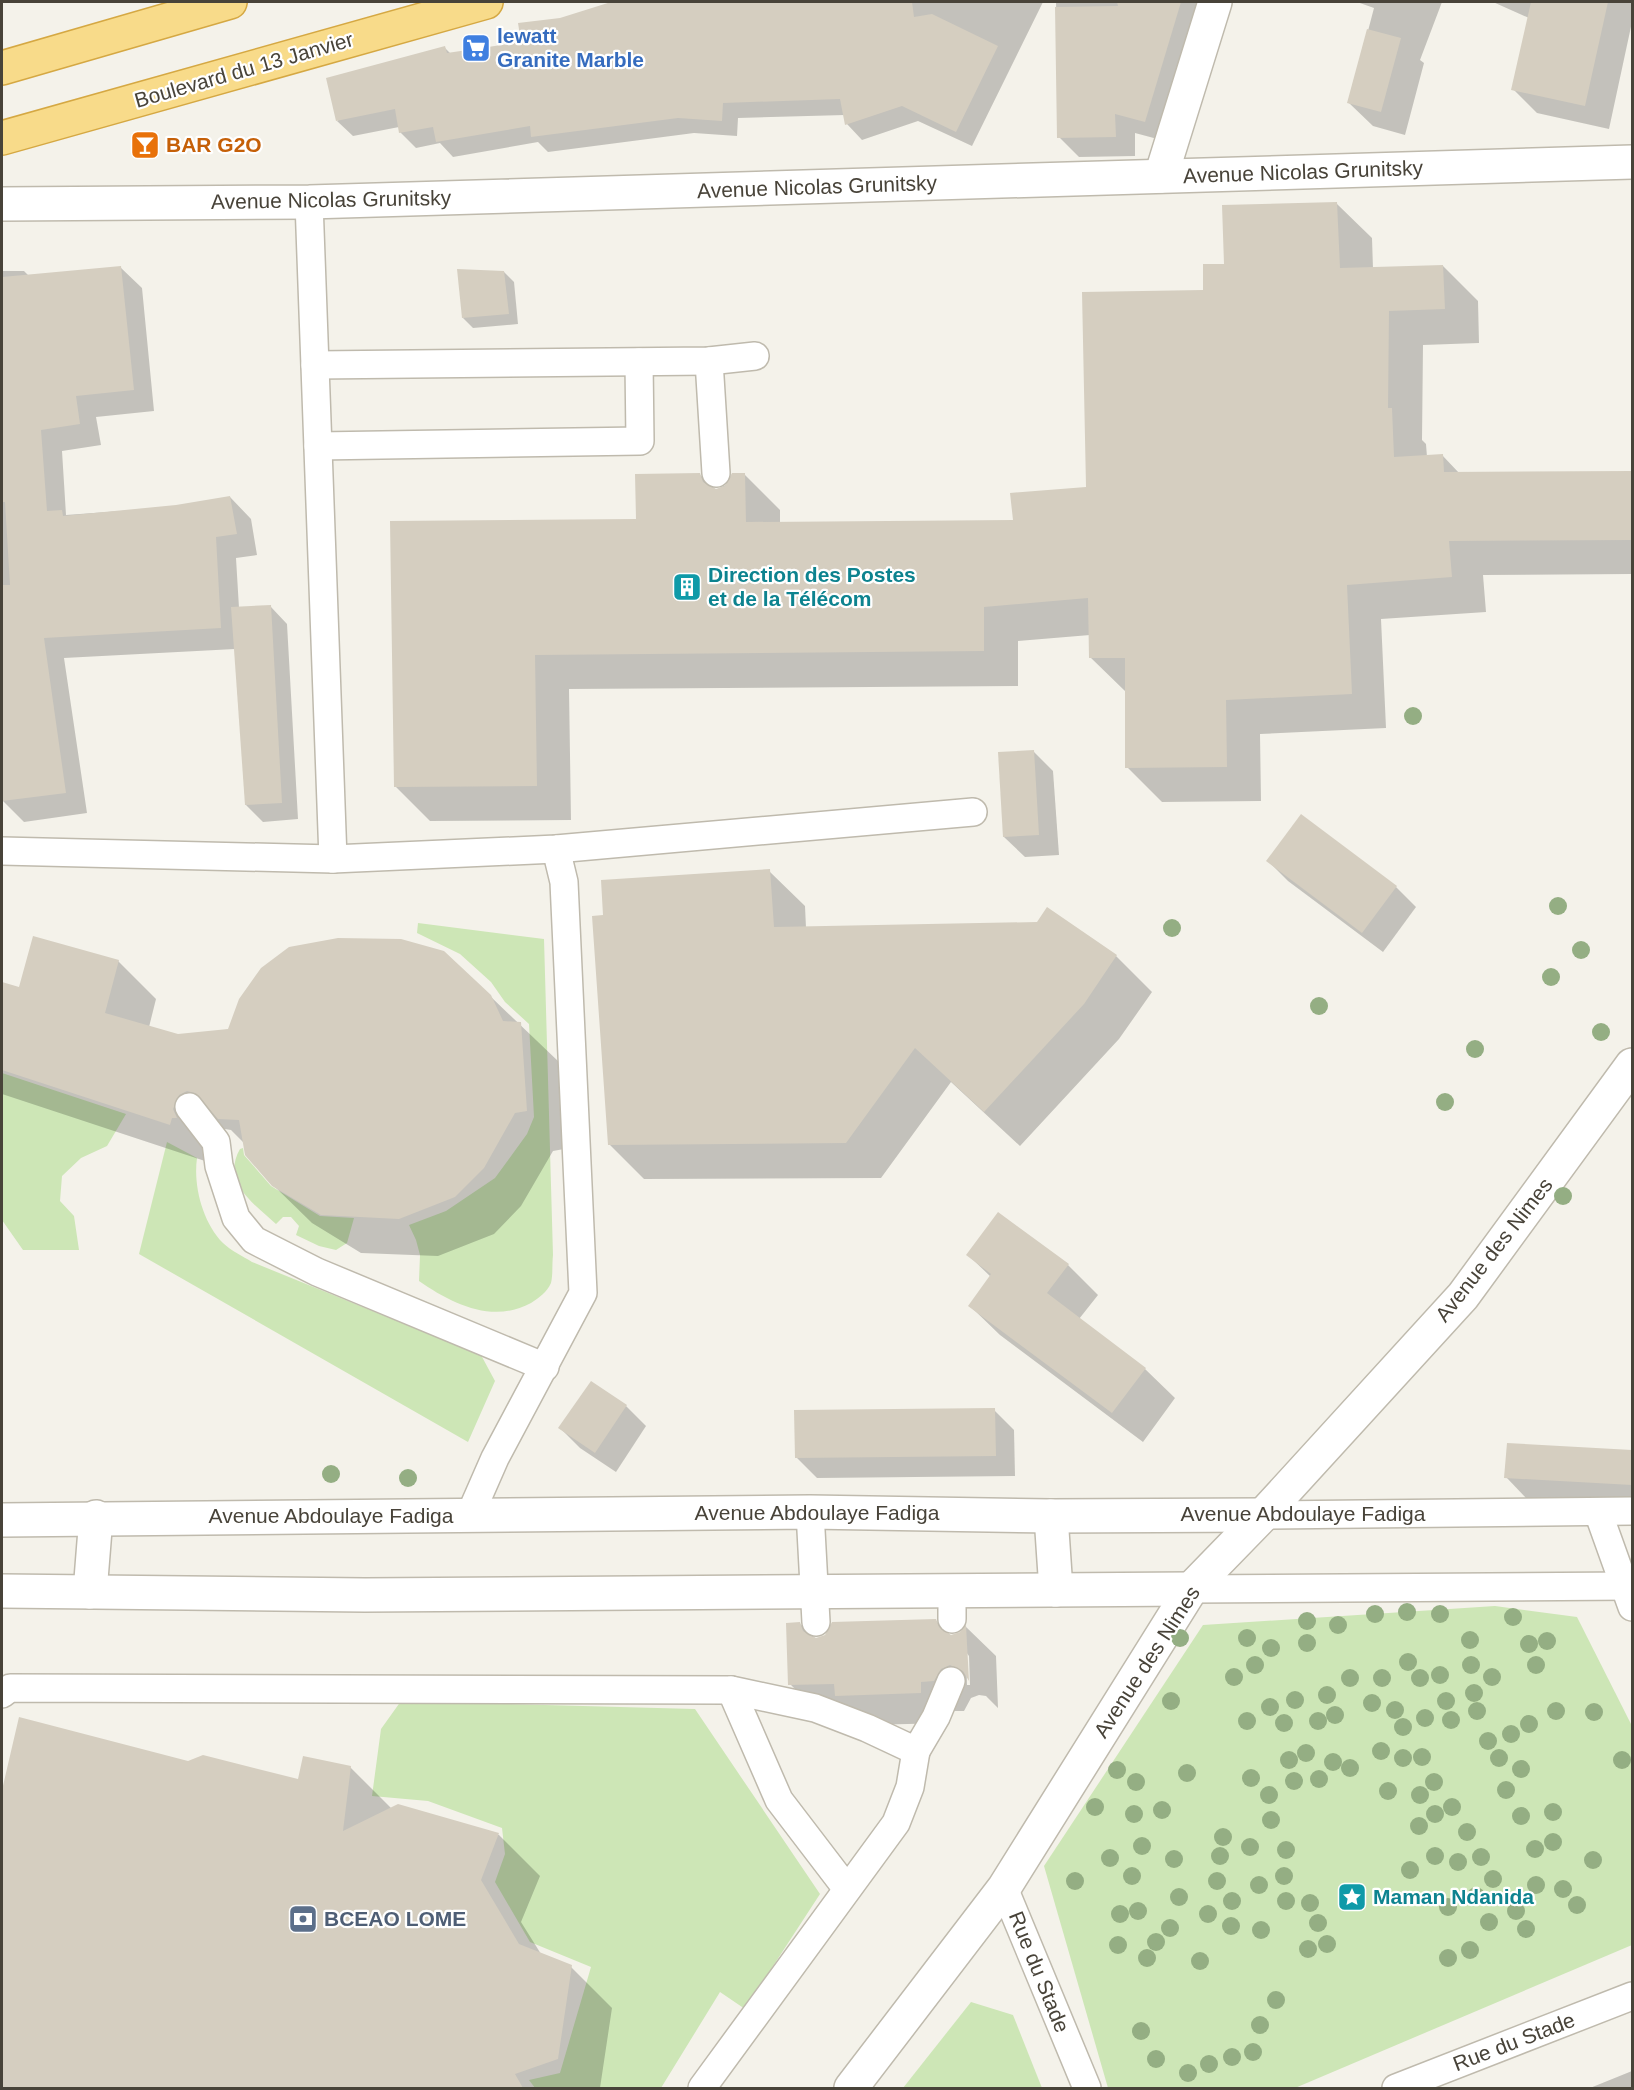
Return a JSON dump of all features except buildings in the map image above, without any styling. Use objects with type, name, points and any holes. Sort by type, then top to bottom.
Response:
[{"type":"highway","points":[[2,68],[174,10],[230,2]]},
{"type":"highway","name":"Boulevard du 13 Janvier","points":[[2,138],[486,2]]},
{"type":"street","points":[[1161,176],[1215,2]]},
{"type":"street","name":"Avenue Nicolas Grunitsky","points":[[2,204],[309,202],[1632,162]]},
{"type":"street","name":"Avenue des Nimes","points":[[851,2088],[1004,1888],[1191,1589],[1263,1515],[1463,1296],[1632,1065]]},
{"type":"street","name":"Avenue Abdoulaye Fadiga","points":[[2,1520],[96,1517],[810,1512],[1051,1516],[1263,1515]]},
{"type":"street","points":[[1051,1516],[1056,1590]]},
{"type":"street","points":[[90,1592],[96,1517]]},
{"type":"street","points":[[2,1591],[365,1595],[816,1607],[952,1605],[1056,1590],[1191,1589]]},
{"type":"lane","points":[[309,202],[333,859]]},
{"type":"lane","points":[[315,365],[709,361],[755,356]]},
{"type":"lane","points":[[709,361],[716,473]]},
{"type":"lane","points":[[318,446],[640,441],[639,362]]},
{"type":"lane","points":[[2,851],[333,859],[556,849],[973,812]]},
{"type":"lane","points":[[471,1515],[495,1458],[583,1293],[564,882],[556,849]]},
{"type":"lane","points":[[189,1107],[216,1143],[219,1166],[236,1218],[254,1240],[317,1272],[545,1367]]},
{"type":"lane","name":"Avenue Abdoulaye Fadiga","points":[[1263,1515],[1632,1511]]},
{"type":"lane","points":[[810,1512],[816,1607]]},
{"type":"lane","points":[[1191,1589],[1630,1593],[1598,1512]]},
{"type":"lane","points":[[702,2088],[896,1823],[910,1787],[916,1751],[936,1717],[951,1681]]},
{"type":"lane","points":[[2,1694],[10,1688],[731,1690],[815,1696],[867,1728],[916,1751]]},
{"type":"lane","points":[[731,1690],[779,1800],[847,1890]]},
{"type":"lane","name":"Rue du Stade","points":[[1004,1888],[1087,2088]]},
{"type":"lane","name":"Rue du Stade","points":[[1396,2088],[1632,1996]]},
{"type":"green space","points":[[418,923],[544,939],[552,1276],[551,1283],[542,1295],[517,1309],[502,1312],[488,1311],[459,1304],[419,1281],[420,1255],[409,1225],[446,1211],[495,1178],[527,1134],[534,1117],[529,1024],[505,1002],[491,982],[460,954],[417,933]]},
{"type":"green space","points":[[2,1073],[126,1114],[107,1146],[81,1158],[62,1176],[60,1201],[74,1216],[79,1250],[23,1250],[2,1220]]},
{"type":"green space","points":[[167,1142],[197,1158],[198,1192],[205,1215],[216,1235],[230,1248],[252,1262],[481,1355],[495,1381],[468,1442],[139,1254]]},
{"type":"green space","points":[[243,1148],[244,1155],[271,1186],[320,1216],[354,1218],[347,1243],[336,1250],[319,1246],[296,1235],[299,1226],[291,1217],[283,1217],[276,1224],[258,1208],[237,1182],[235,1161],[240,1149]]},
{"type":"green space","points":[[1495,1606],[1577,1617],[1632,1726],[1632,1945],[1295,2088],[1108,2088],[1044,1866],[1203,1625]]},
{"type":"green space","points":[[401,1701],[695,1709],[820,1894],[745,2009],[720,1992],[661,2088],[535,2088],[529,2080],[560,2073],[591,1967],[530,1942],[495,1882],[505,1854],[502,1828],[428,1801],[372,1796],[381,1729]]},
{"type":"green space","points":[[971,2002],[1013,2015],[1042,2088],[903,2088]]},
{"type":"place","name":"lewatt Granite Marble","points":[[476,48]]},
{"type":"place","name":"BAR G2O","points":[[145,145]]},
{"type":"place","name":"Direction des Postes et de la Télécom","points":[[687,587]]},
{"type":"place","name":"Maman Ndanida","points":[[1352,1897]]},
{"type":"place","name":"BCEAO LOME","points":[[303,1919]]}]
